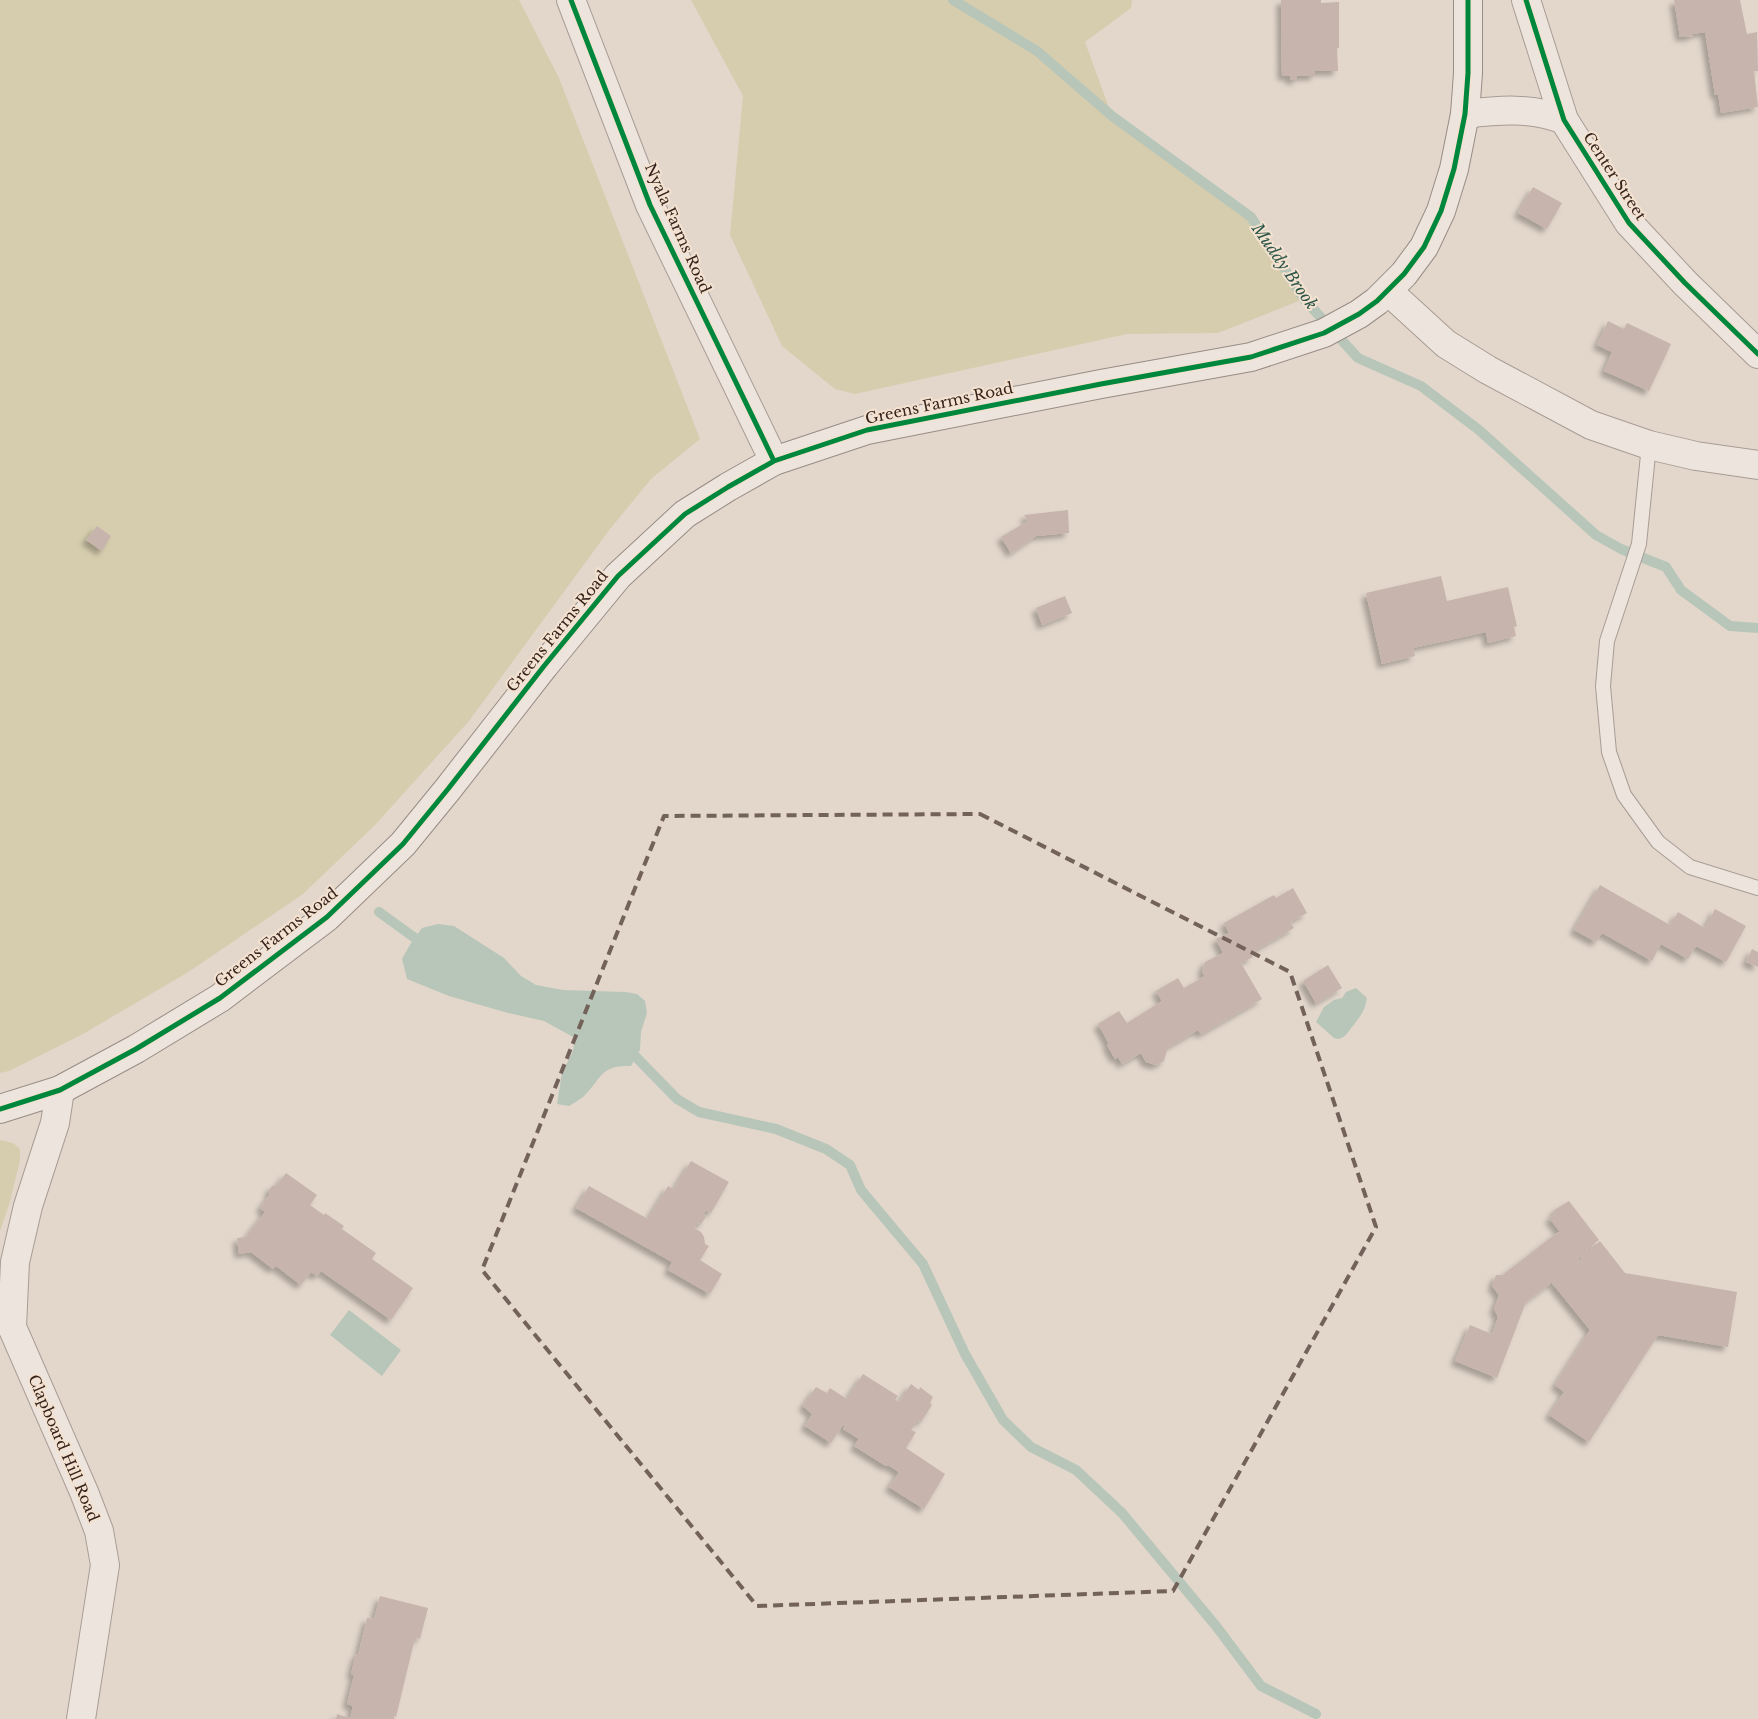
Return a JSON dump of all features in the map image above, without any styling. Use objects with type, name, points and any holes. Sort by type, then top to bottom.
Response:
[{"type":"street","name":"Nyala Farms Road","points":[[571,0],[650,205],[774,461]]},
{"type":"street","name":"Greens Farms Road","points":[[0,1109],[60,1090],[136,1049],[220,998],[328,917],[403,844],[618,576],[685,514],[728,487],[774,461],[867,430],[1100,384],[1251,357],[1324,333],[1359,314],[1377,301],[1404,274],[1424,247],[1441,211],[1454,170],[1465,114],[1468,73],[1468,0]]},
{"type":"street","name":"Center Street","points":[[1526,0],[1564,120],[1629,223],[1685,283],[1758,354]]},
{"type":"street","points":[[1465,114],[1498,111],[1532,111],[1564,120]]},
{"type":"street","points":[[1388,291],[1446,344],[1488,370],[1592,426],[1649,445],[1696,456],[1758,465]]},
{"type":"street","name":"Clapboard Hill Road","points":[[60,1090],[55,1123],[28,1206],[15,1262],[6,1320],[100,1531],[105,1565],[81,1719]]},
{"type":"lane","points":[[1649,445],[1639,544],[1608,641],[1603,686],[1610,752],[1624,795],[1658,842],[1690,867],[1758,888]]},
{"type":"highlighted area","points":[[980,814],[1290,972],[1376,1227],[1173,1591],[757,1606],[482,1270],[664,816]]},
{"type":"shaded area","points":[[0,0],[519,0],[559,78],[700,439],[652,478],[610,529],[469,721],[375,825],[303,894],[190,971],[83,1034],[9,1071],[0,1073]]},
{"type":"shaded area","points":[[691,0],[1132,0],[1131,8],[1085,42],[1112,116],[1251,217],[1304,299],[1218,333],[1127,334],[855,394],[835,389],[782,346],[730,235],[743,96]]},
{"type":"shaded area","points":[[438,924],[454,926],[504,958],[521,976],[536,985],[563,990],[637,994],[645,1001],[647,1013],[641,1032],[640,1050],[631,1066],[613,1068],[602,1074],[583,1097],[569,1106],[557,1104],[562,1073],[573,1051],[575,1038],[544,1021],[449,996],[407,979],[402,959],[411,943],[422,928]]},
{"type":"shaded area","points":[[1356,988],[1367,998],[1363,1010],[1343,1037],[1334,1038],[1316,1022],[1324,1007],[1334,1000],[1342,998],[1346,992]]},
{"type":"shaded area","points":[[0,1140],[13,1143],[20,1149],[20,1161],[9,1205],[0,1231]]},
{"type":"shaded area","points":[[349,1310],[401,1350],[382,1376],[330,1335]]},
{"type":"building","points":[[1281,0],[1321,0],[1321,3],[1339,2],[1338,71],[1315,71],[1315,76],[1297,76],[1297,80],[1290,80],[1290,76],[1282,76]]},
{"type":"building","points":[[1674,0],[1740,0],[1747,34],[1757,32],[1758,71],[1754,71],[1758,107],[1721,113],[1718,94],[1715,95],[1705,32],[1693,34],[1693,36],[1680,37]]},
{"type":"building","points":[[1533,187],[1562,203],[1547,229],[1518,213]]},
{"type":"building","points":[[1608,321],[1624,329],[1627,323],[1671,344],[1649,391],[1604,371],[1612,352],[1597,345]]},
{"type":"building","points":[[1068,510],[1069,533],[1036,536],[1011,553],[1001,537],[1028,521],[1024,515]]},
{"type":"building","points":[[97,526],[111,536],[102,551],[86,540]]},
{"type":"building","points":[[1441,576],[1447,601],[1508,587],[1517,626],[1514,627],[1516,636],[1488,643],[1486,632],[1413,648],[1415,656],[1382,664],[1366,593]]},
{"type":"building","points":[[1065,596],[1072,613],[1042,625],[1036,608]]},
{"type":"building","points":[[1600,885],[1670,925],[1678,912],[1705,928],[1715,909],[1746,926],[1726,962],[1696,946],[1688,959],[1661,944],[1652,961],[1602,933],[1596,942],[1574,930]]},
{"type":"building","points":[[1293,888],[1307,913],[1290,922],[1294,928],[1250,953],[1253,957],[1241,963],[1262,999],[1201,1034],[1198,1030],[1166,1048],[1164,1061],[1156,1065],[1146,1062],[1141,1053],[1122,1064],[1118,1057],[1115,1059],[1098,1024],[1119,1011],[1127,1023],[1162,1001],[1156,991],[1178,978],[1184,988],[1205,976],[1202,972],[1205,962],[1223,953],[1216,939],[1229,933],[1224,923],[1274,895],[1276,898]]},
{"type":"building","points":[[1752,949],[1758,952],[1758,967],[1746,962]]},
{"type":"building","points":[[1328,965],[1342,988],[1316,1003],[1303,981]]},
{"type":"building","points":[[691,1161],[729,1182],[711,1213],[706,1210],[703,1215],[706,1217],[701,1224],[697,1223],[694,1228],[701,1232],[705,1244],[709,1246],[700,1260],[722,1274],[710,1294],[668,1270],[672,1262],[576,1208],[589,1186],[648,1219],[668,1186],[674,1189]]},
{"type":"building","points":[[286,1173],[317,1195],[310,1205],[344,1226],[342,1229],[376,1253],[372,1259],[413,1288],[391,1320],[321,1271],[317,1276],[311,1272],[301,1285],[276,1266],[273,1269],[251,1252],[239,1254],[237,1238],[246,1237],[265,1212],[260,1208],[270,1194],[269,1190],[272,1186],[276,1186]]},
{"type":"building","points":[[1569,1201],[1599,1240],[1578,1257],[1580,1261],[1526,1302],[1497,1378],[1455,1361],[1470,1325],[1492,1334],[1498,1317],[1494,1309],[1499,1295],[1492,1286],[1496,1275],[1505,1275],[1505,1273],[1558,1232],[1561,1233],[1549,1218],[1555,1214],[1553,1211]]},
{"type":"building","points":[[1600,1241],[1625,1273],[1737,1292],[1728,1347],[1658,1335],[1589,1442],[1549,1415],[1564,1392],[1555,1385],[1590,1330],[1552,1283],[1582,1260],[1580,1257]]},
{"type":"building","points":[[863,1374],[898,1396],[895,1400],[899,1402],[911,1384],[919,1390],[920,1387],[933,1397],[930,1403],[932,1405],[921,1422],[918,1420],[911,1430],[916,1432],[906,1448],[945,1474],[924,1509],[889,1487],[899,1472],[854,1446],[859,1439],[843,1429],[845,1426],[843,1425],[831,1443],[805,1426],[812,1414],[803,1406],[816,1387],[827,1393],[830,1388],[847,1399]]},
{"type":"building","points":[[380,1596],[428,1608],[420,1639],[415,1638],[396,1717],[394,1716],[394,1719],[336,1719],[337,1714],[350,1718],[353,1706],[347,1704],[354,1675],[351,1674],[356,1654],[358,1655],[367,1618],[374,1619]]},
{"type":"waterway","name":"Muddy Brook","points":[[953,0],[1037,51],[1112,116],[1251,217],[1304,299],[1358,358],[1421,386],[1479,430],[1596,535],[1621,549],[1666,567],[1681,590],[1730,626],[1758,628]]},
{"type":"waterway","points":[[379,912],[415,938]]},
{"type":"waterway","points":[[636,1057],[677,1099],[699,1112],[776,1129],[826,1149],[850,1165],[861,1190],[923,1264],[965,1354],[1003,1420],[1031,1447],[1076,1470],[1122,1513],[1216,1626],[1261,1686],[1316,1714]]},
{"type":"cycle path","points":[[571,0],[650,205],[774,461]]},
{"type":"cycle path","points":[[0,1109],[60,1090],[136,1049],[220,998],[327,917],[403,844],[618,576],[685,514],[728,487],[774,461],[867,430],[1251,357],[1324,333],[1359,314],[1377,301],[1404,274],[1424,247],[1441,211],[1454,169],[1465,114],[1468,73],[1468,0]]},
{"type":"cycle path","points":[[1526,0],[1564,120],[1629,223],[1685,283],[1758,354]]}]
